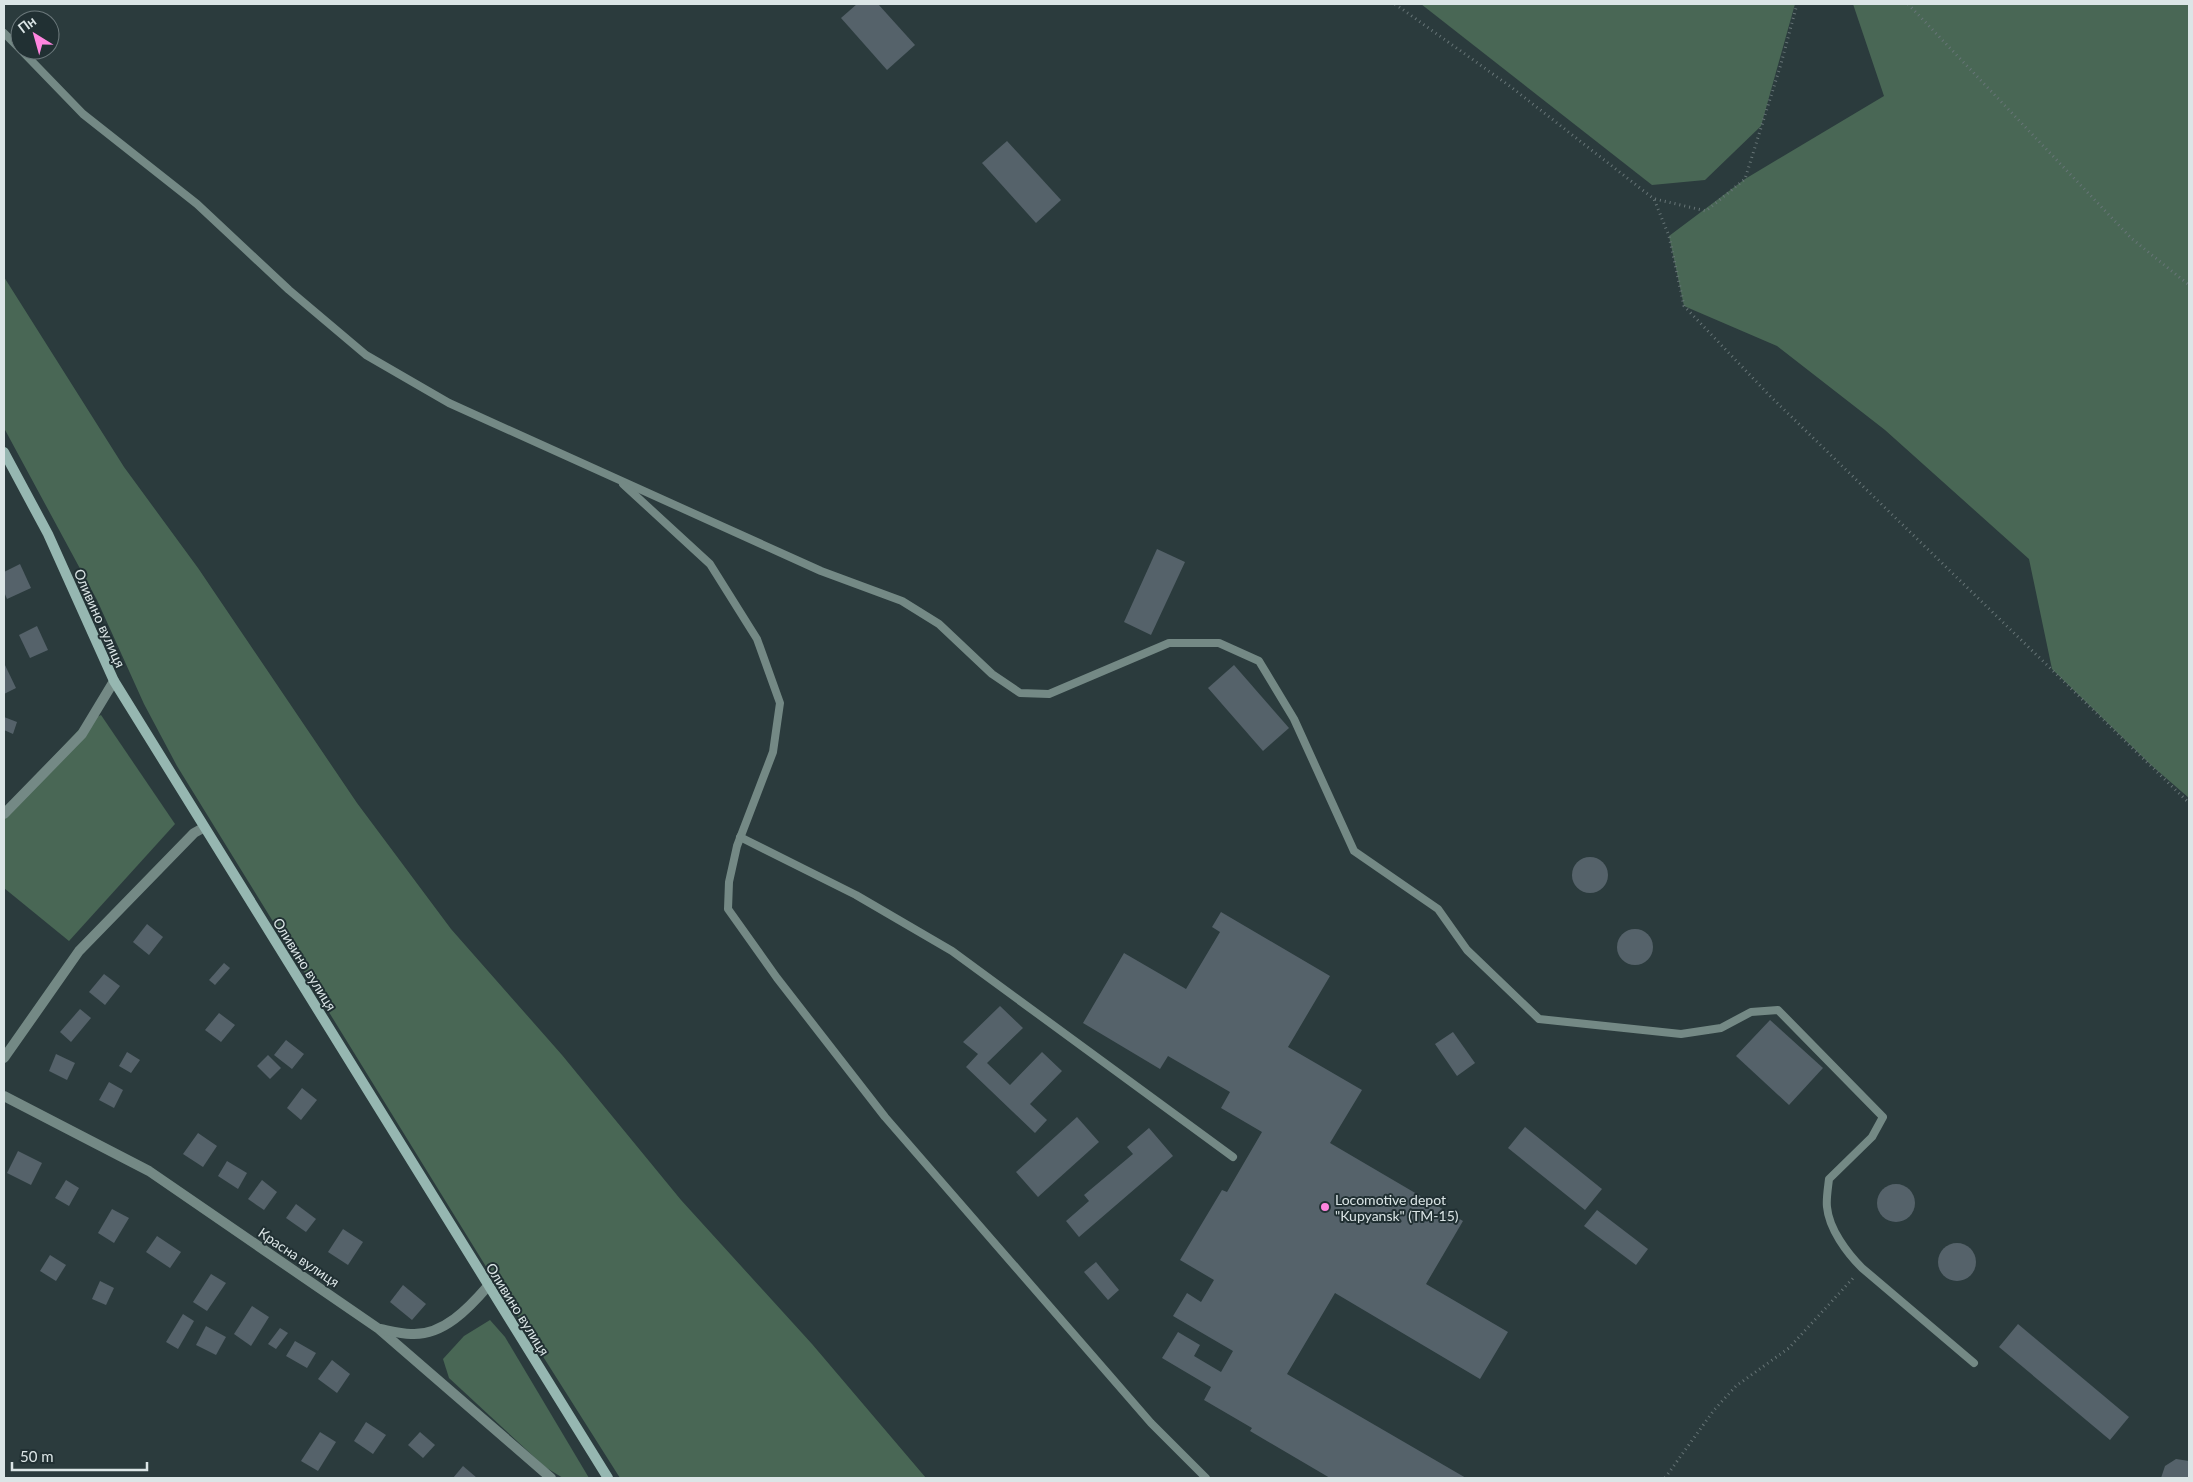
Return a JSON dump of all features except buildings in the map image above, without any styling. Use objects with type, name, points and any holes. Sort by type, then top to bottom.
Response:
[{"type":"street","name":"Оливино вулиця","points":[[4,452],[48,534],[114,681],[608,1478]]},
{"type":"street","points":[[4,814],[82,734],[114,681]]},
{"type":"street","points":[[4,1058],[79,952],[194,833],[204,828]]},
{"type":"street","name":"Красна вулиця","points":[[4,1096],[150,1171],[379,1328],[551,1478]]},
{"type":"street","points":[[379,1328],[412,1335],[434,1330],[463,1314],[488,1286]]},
{"type":"lane","points":[[30,60],[83,114],[197,204],[289,290],[366,355],[449,403],[821,571],[902,601],[939,624],[992,674],[1020,693],[1049,694],[1169,643],[1219,643],[1258,660],[1294,719],[1354,852],[1438,910],[1467,950],[1539,1019],[1681,1034],[1721,1028],[1751,1012],[1778,1010],[1874,1105],[1883,1117],[1872,1137],[1829,1180],[1827,1208],[1833,1227],[1850,1255],[1862,1268],[1974,1363]]},
{"type":"lane","points":[[616,478],[710,564],[757,639],[780,703],[773,752],[740,837],[729,882],[728,909],[777,978],[885,1117],[1151,1423],[1206,1478]]},
{"type":"lane","points":[[740,837],[856,895],[952,951],[1233,1157]]},
{"type":"path","points":[[1395,4],[1511,87],[1654,199],[1706,211],[1745,179],[1781,64],[1797,4]]},
{"type":"path","points":[[1908,4],[2131,238],[2189,285]]},
{"type":"path","points":[[1654,199],[1669,236],[1684,306],[1769,395],[2189,802]]},
{"type":"path","points":[[1666,1478],[1714,1410],[1736,1386],[1789,1348],[1862,1268]]},
{"type":"green space","points":[[1421,4],[1795,4],[1761,126],[1705,180],[1652,185]]},
{"type":"green space","points":[[1853,4],[2189,4],[2189,798],[2151,765],[2052,669],[2029,559],[1885,430],[1777,346],[1684,306],[1669,236],[1745,179],[1884,96]]},
{"type":"green space","points":[[4,277],[124,467],[198,568],[357,803],[451,929],[562,1055],[681,1200],[812,1344],[926,1478],[620,1478],[485,1265],[177,766],[144,704],[97,600],[4,428]]},
{"type":"green space","points":[[101,715],[175,824],[69,941],[4,888],[4,810],[86,722]]},
{"type":"green space","points":[[490,1320],[505,1337],[589,1478],[563,1478],[545,1467],[449,1378],[443,1359],[464,1336]]},
{"type":"place","name":"Locomotive depot \"Kupyansk\" (TM-15)","points":[[1325,1207]]}]
